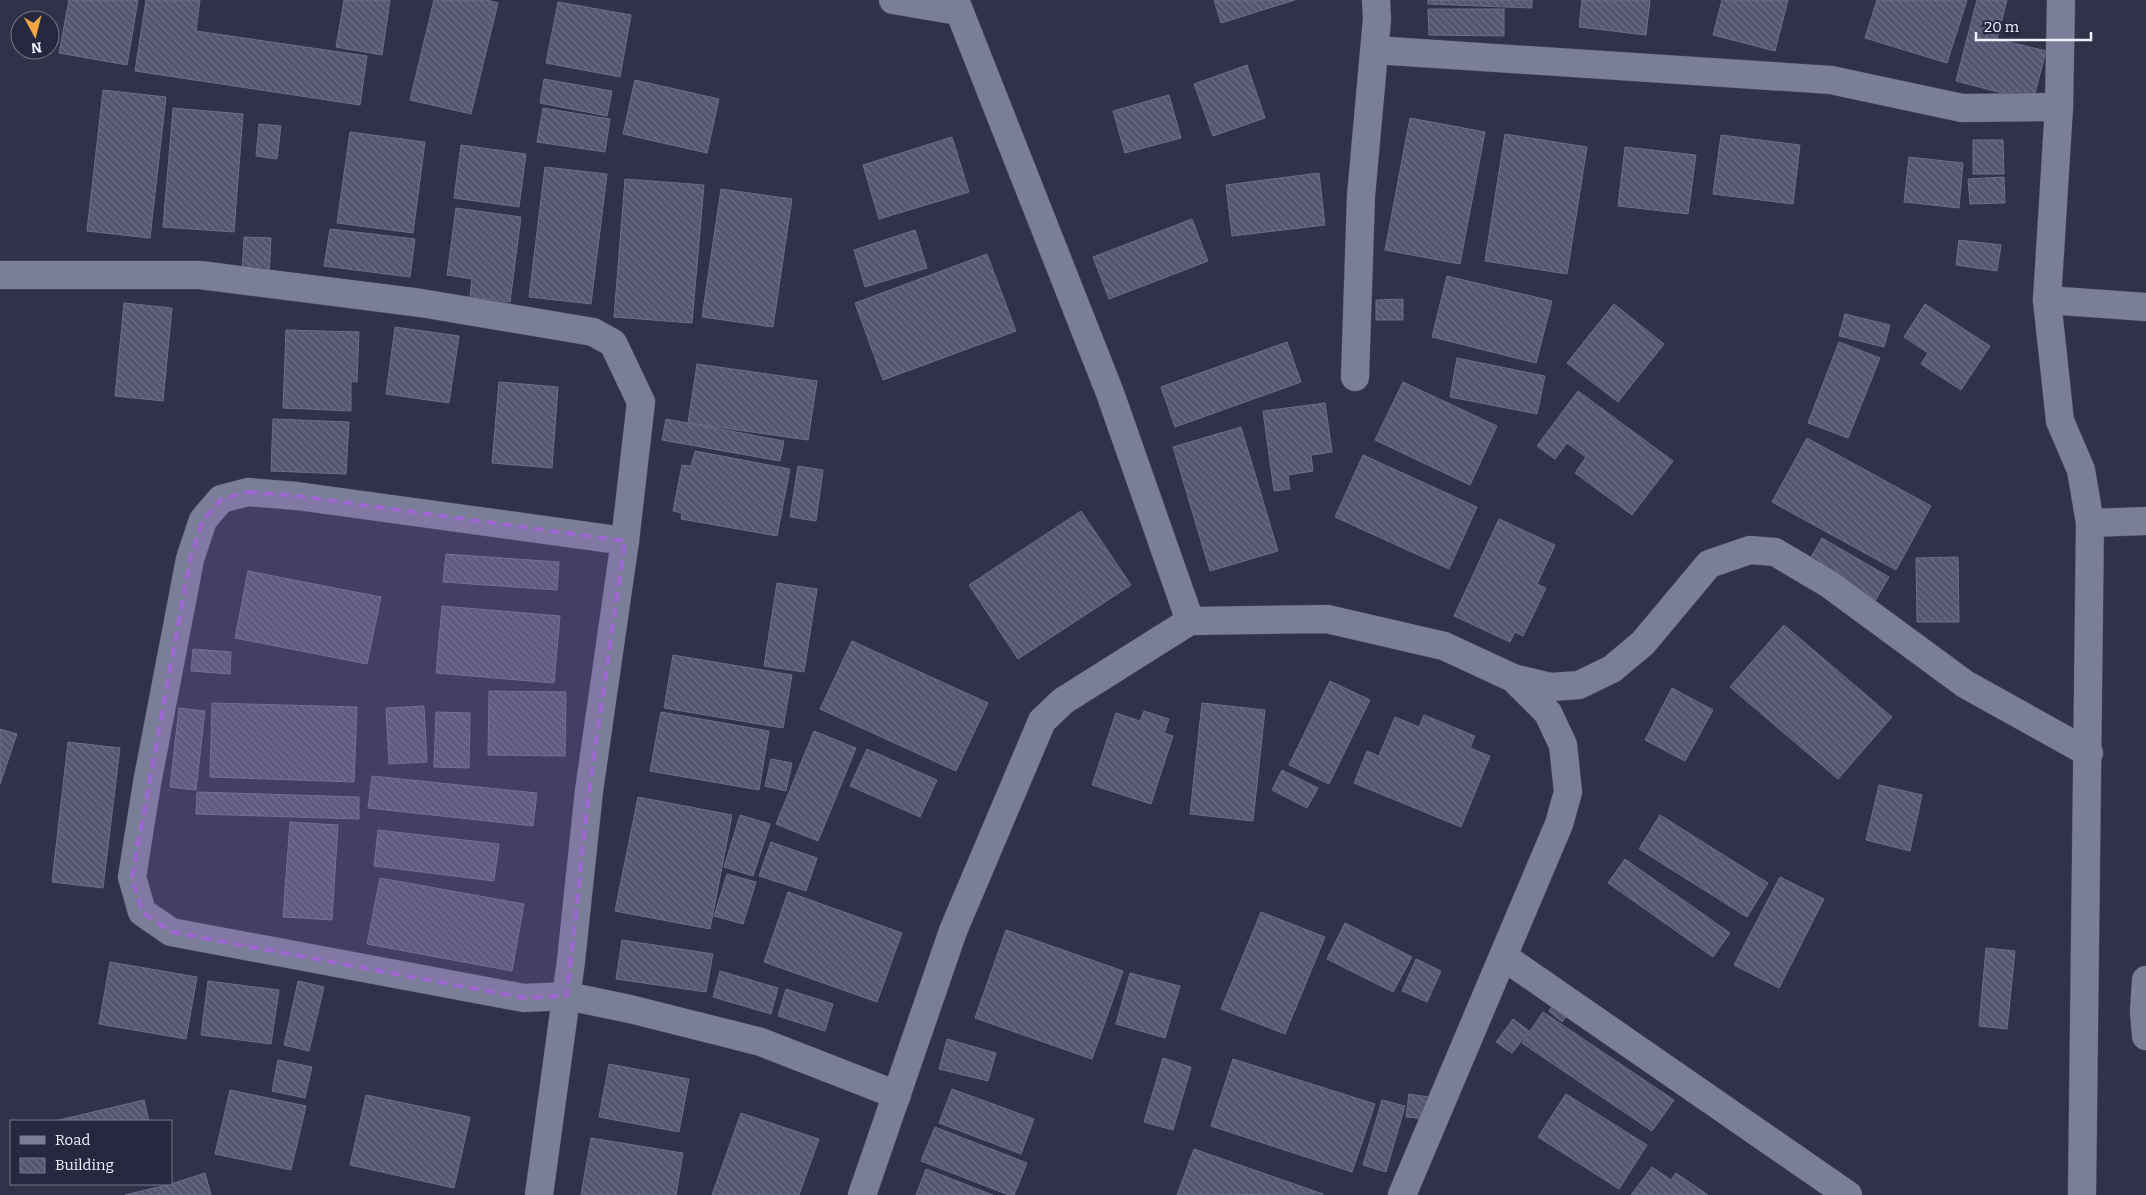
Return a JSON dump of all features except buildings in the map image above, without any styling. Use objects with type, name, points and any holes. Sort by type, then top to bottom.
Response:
[{"type":"street","points":[[892,0],[956,5],[1110,394],[1190,621]]},
{"type":"street","points":[[1355,377],[1361,196],[1375,50],[1376,0]]},
{"type":"street","points":[[2061,0],[2059,107],[2047,300],[2060,421],[2081,470],[2090,523],[2089,753],[2082,1195]]},
{"type":"street","points":[[1375,50],[1831,80],[1962,108],[2059,107]]},
{"type":"street","points":[[0,275],[200,275],[421,303],[593,332],[613,343],[641,402],[625,541],[589,791],[566,996],[539,1195]]},
{"type":"street","points":[[2047,300],[2146,307]]},
{"type":"street","points":[[625,541],[298,496],[248,492],[221,499],[203,520],[190,559],[147,783],[132,877],[142,912],[171,932],[524,998],[566,996],[630,1009],[761,1042],[897,1095]]},
{"type":"street","points":[[2090,523],[2146,521]]},
{"type":"street","points":[[862,1195],[953,932],[1042,721],[1063,701],[1190,621],[1327,619],[1444,646],[1513,678],[1551,686],[1579,685],[1612,669],[1644,643],[1709,564],[1750,550],[1775,552],[1829,584],[1965,684],[2089,753]]},
{"type":"street","points":[[1402,1195],[1559,824],[1568,792],[1563,745],[1548,713],[1513,678]]},
{"type":"street","points":[[1504,957],[1848,1195]]},
{"type":"street","points":[[2146,980],[2144,1011],[2146,1036]]},
{"type":"highlighted area","points":[[248,492],[297,496],[625,541],[589,791],[567,996],[524,998],[171,932],[142,912],[132,877],[190,559],[203,520],[221,499]]}]
